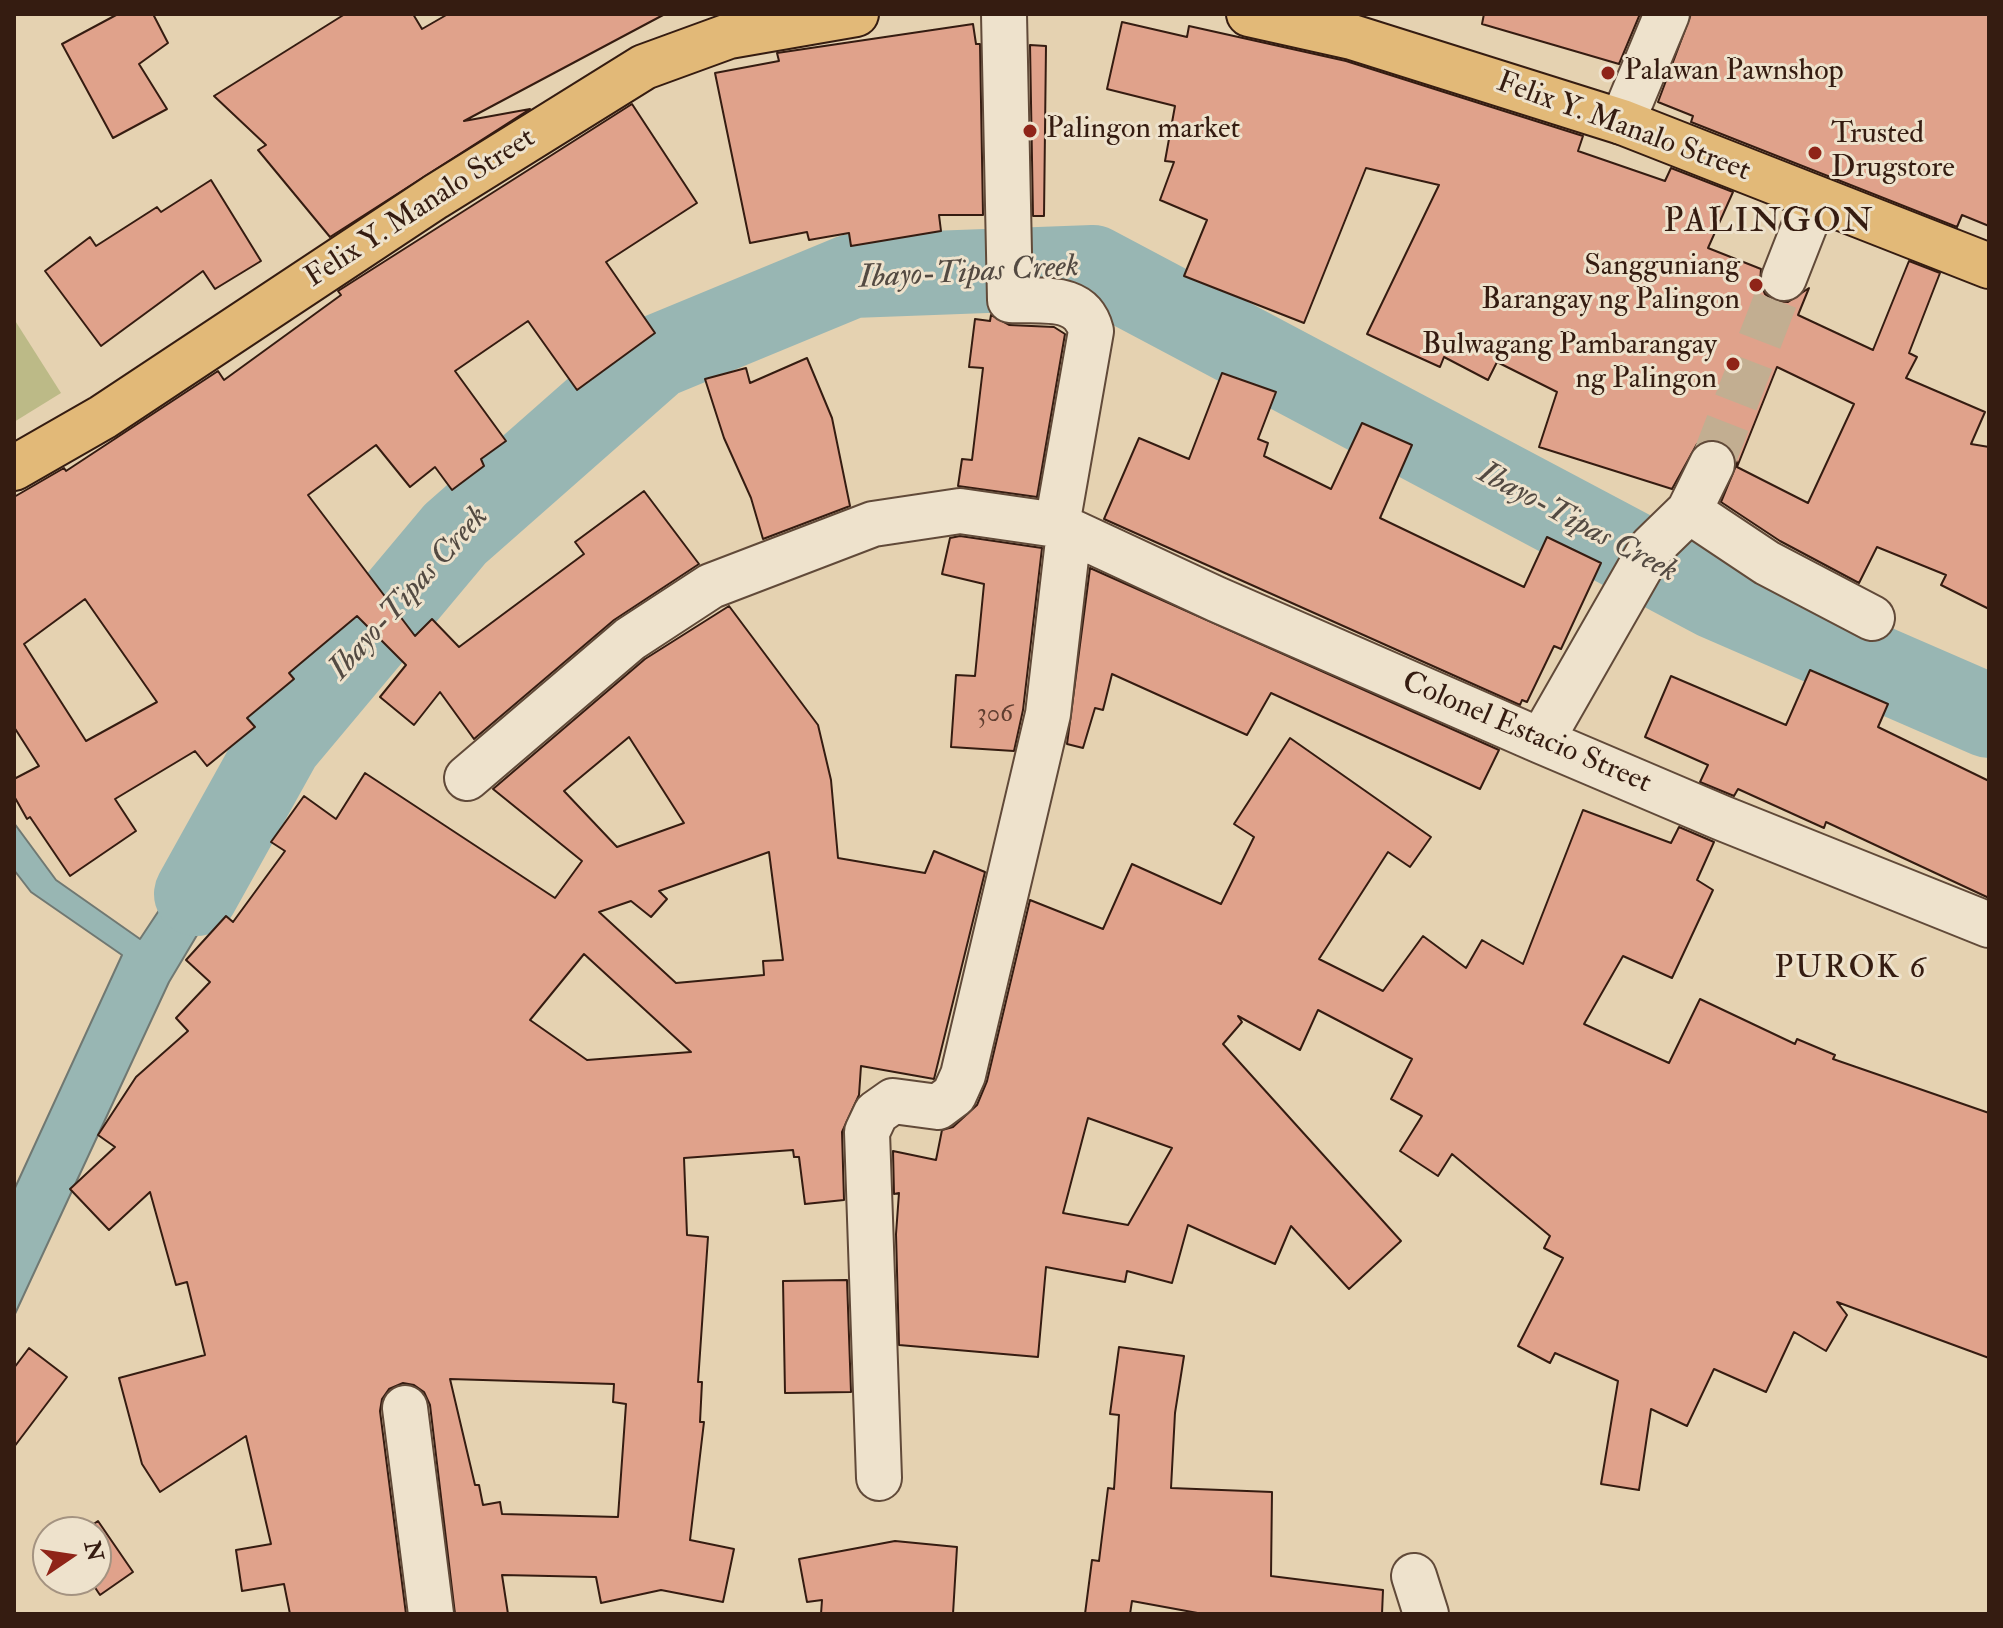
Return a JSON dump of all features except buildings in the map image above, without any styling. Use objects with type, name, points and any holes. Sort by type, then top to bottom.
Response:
[{"type":"main road","name":"Felix Y. Manalo Street","points":[[14,468],[103,417],[435,197],[644,67],[729,36],[856,14]]},
{"type":"main road","name":"Felix Y. Manalo Street","points":[[1249,14],[1352,37],[1622,122],[1989,266]]},
{"type":"street","points":[[879,1478],[867,1132],[876,1113],[893,1101],[938,1107],[954,1095],[963,1075],[1048,714],[1063,528],[1091,331],[1087,315],[1076,305],[1010,300],[1004,14]]},
{"type":"street","points":[[1622,122],[1667,14]]},
{"type":"street","points":[[1784,278],[1815,199]]},
{"type":"street","points":[[1541,741],[1652,547],[1689,511],[1712,464]]},
{"type":"street","name":"Colonel Estacio Street","points":[[467,778],[630,639],[711,586],[873,524],[960,511],[1063,528],[1541,741],[1722,818],[1989,925]]},
{"type":"street","points":[[1689,511],[1767,563],[1872,618]]},
{"type":"street","points":[[405,1408],[431,1614]]},
{"type":"shaded area","points":[[14,319],[61,393],[14,422]]},
{"type":"water","points":[[242,785],[273,808],[169,982],[14,1316],[14,1190],[122,955],[31,892],[14,870],[14,823],[56,880],[140,939]]},
{"type":"waterway","name":"Ibayo-Tipas Creek","points":[[196,894],[280,743],[455,534],[656,357],[852,276],[1093,267],[1715,597],[1989,716]]},
{"type":"tunnel","points":[[1712,464],[1784,278]]},
{"type":"place","name":"Palawan Pawnshop","points":[[1608,73]]},
{"type":"place","name":"Palingon market","points":[[1030,131]]},
{"type":"place","name":"Trusted Drugstore","points":[[1815,153]]},
{"type":"place","name":"Sangguniang Barangay ng Palingon","points":[[1756,285]]},
{"type":"place","name":"Bulwagang Pambarangay ng Palingon","points":[[1733,364]]},
{"type":"district","name":"PALINGON","points":[[1769,224]]},
{"type":"district","name":"PUROK 6","points":[[1851,970]]}]
